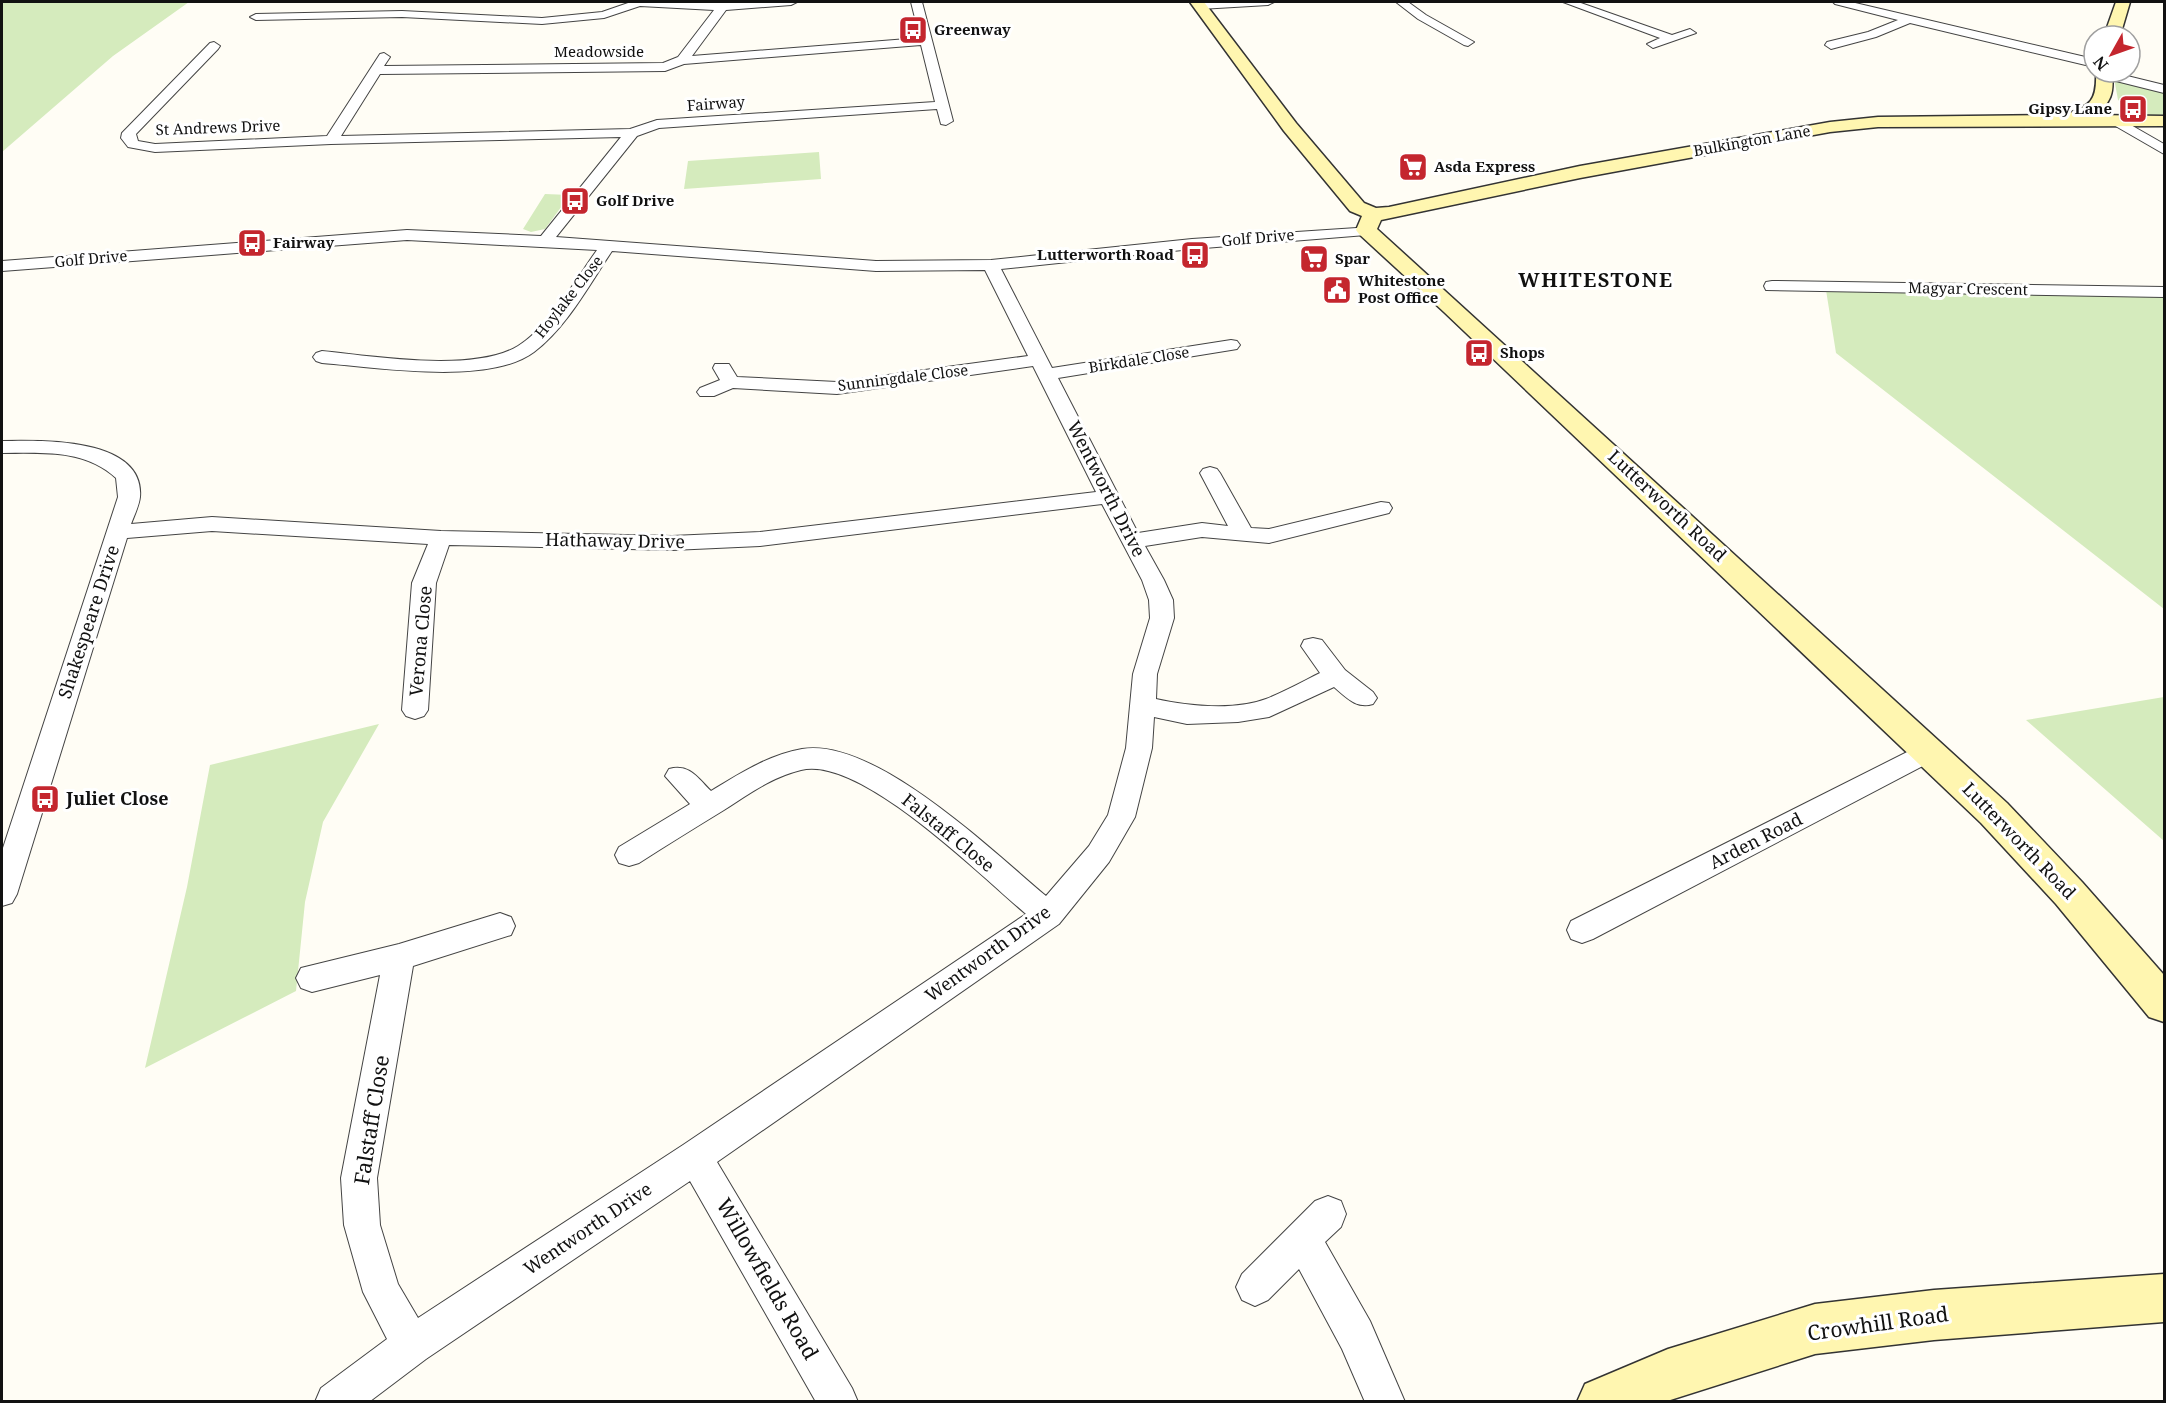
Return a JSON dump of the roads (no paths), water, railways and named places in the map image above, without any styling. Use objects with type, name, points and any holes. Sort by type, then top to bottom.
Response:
[{"type":"main road","points":[[2116,24],[2123,2]]},
{"type":"main road","name":"Lutterworth Road","points":[[1198,4],[1290,127],[1370,222],[1452,306],[1994,813],[2069,893],[2164,1004]]},
{"type":"main road","points":[[2101,100],[2105,92],[2104,84]]},
{"type":"main road","name":"Bulkington Lane","points":[[1370,222],[1389,213],[1580,172],[1830,127],[1878,122],[2066,120],[2089,111],[2101,100]]},
{"type":"main road","points":[[2066,120],[2164,121]]},
{"type":"main road","name":"Crowhill Road","points":[[1603,1401],[1668,1374],[1815,1329],[1934,1315],[2164,1298]]},
{"type":"street","points":[[402,14],[419,2]]},
{"type":"street","points":[[271,7],[256,17],[402,14],[542,21],[578,20],[614,12],[639,2],[723,6],[791,2]]},
{"type":"street","points":[[917,2],[946,121],[927,121]]},
{"type":"street","points":[[1198,4],[1268,2]]},
{"type":"street","points":[[1402,2],[1422,17],[1473,42],[1452,45]]},
{"type":"street","points":[[1569,2],[1670,38]]},
{"type":"street","points":[[1839,2],[2082,65]]},
{"type":"street","points":[[1867,9],[1886,2]]},
{"type":"street","points":[[682,60],[723,6]]},
{"type":"street","points":[[1831,45],[1872,35],[1909,19]]},
{"type":"street","points":[[1650,45],[1690,33]]},
{"type":"street","points":[[1816,40],[1845,50]]},
{"type":"street","points":[[682,60],[926,41]]},
{"type":"street","name":"St Andrews Drive","points":[[214,46],[129,133],[128,138],[133,144],[155,148],[331,140]]},
{"type":"street","points":[[331,140],[378,70],[384,57]]},
{"type":"street","name":"Meadowside","points":[[378,70],[656,68],[673,65],[682,60]]},
{"type":"street","points":[[2142,82],[2164,89]]},
{"type":"street","points":[[2101,100],[2141,121]]},
{"type":"street","name":"Fairway","points":[[632,133],[657,124],[942,105]]},
{"type":"street","points":[[2116,121],[2164,150]]},
{"type":"street","points":[[331,140],[632,133]]},
{"type":"street","points":[[544,241],[632,133]]},
{"type":"street","name":"Golf Drive","points":[[2,266],[407,235],[544,241],[876,266],[991,265],[1370,222]]},
{"type":"street","name":"Hoylake Close","points":[[322,357],[470,366],[510,357],[526,349],[543,333],[608,246]]},
{"type":"street","name":"Wentworth Drive","points":[[335,1401],[412,1345],[695,1157],[1048,915],[1100,854],[1121,817],[1139,748],[1145,674],[1162,618],[1161,600],[1154,579],[1131,541],[991,265]]},
{"type":"street","name":"Magyar Crescent","points":[[1770,285],[2164,292]]},
{"type":"street","name":"Birkdale Close","points":[[1043,367],[1231,345]]},
{"type":"street","points":[[335,377],[353,359]]},
{"type":"street","name":"Sunningdale Close","points":[[708,392],[726,374],[837,388],[1043,367]]},
{"type":"street","name":"Shakespeare Drive","points":[[2,447],[69,448],[107,459],[126,476],[129,497],[2,894]]},
{"type":"street","points":[[1210,473],[1243,533]]},
{"type":"street","name":"Hathaway Drive","points":[[118,532],[178,525],[212,524],[441,538],[672,543],[760,539],[1110,496]]},
{"type":"street","points":[[1131,541],[1203,530],[1269,536],[1381,508]]},
{"type":"street","name":"Verona Close","points":[[415,711],[424,583],[441,538]]},
{"type":"street","points":[[1313,646],[1336,676],[1364,698]]},
{"type":"street","points":[[1141,705],[1186,715],[1238,713],[1269,708],[1336,676]]},
{"type":"street","name":"Arden Road","points":[[1582,930],[1929,751]]},
{"type":"street","name":"Falstaff Close","points":[[629,855],[763,772],[802,759],[844,763],[908,798],[1048,915]]},
{"type":"street","points":[[679,776],[709,806]]},
{"type":"street","points":[[312,978],[399,957],[500,926]]},
{"type":"street","name":"Falstaff Close","points":[[399,957],[359,1178],[362,1225],[382,1292],[412,1345]]},
{"type":"street","name":"Willowfields Road","points":[[695,1157],[838,1401]]},
{"type":"street","points":[[1255,1287],[1316,1227],[1356,1335],[1385,1401]]},
{"type":"place","name":"Greenway","points":[[913,30]]},
{"type":"place","name":"Gipsy Lane","points":[[2133,109]]},
{"type":"place","name":"Asda Express","points":[[1413,167]]},
{"type":"place","name":"Golf Drive","points":[[575,201]]},
{"type":"place","name":"Fairway","points":[[252,243]]},
{"type":"place","name":"Lutterworth Road","points":[[1195,255]]},
{"type":"place","name":"Spar","points":[[1314,259]]},
{"type":"place","name":"Whitestone Post Office","points":[[1337,290]]},
{"type":"place","name":"Shops","points":[[1479,353]]},
{"type":"place","name":"Juliet Close","points":[[45,799]]},
{"type":"district","name":"WHITESTONE","points":[[1596,280]]}]
